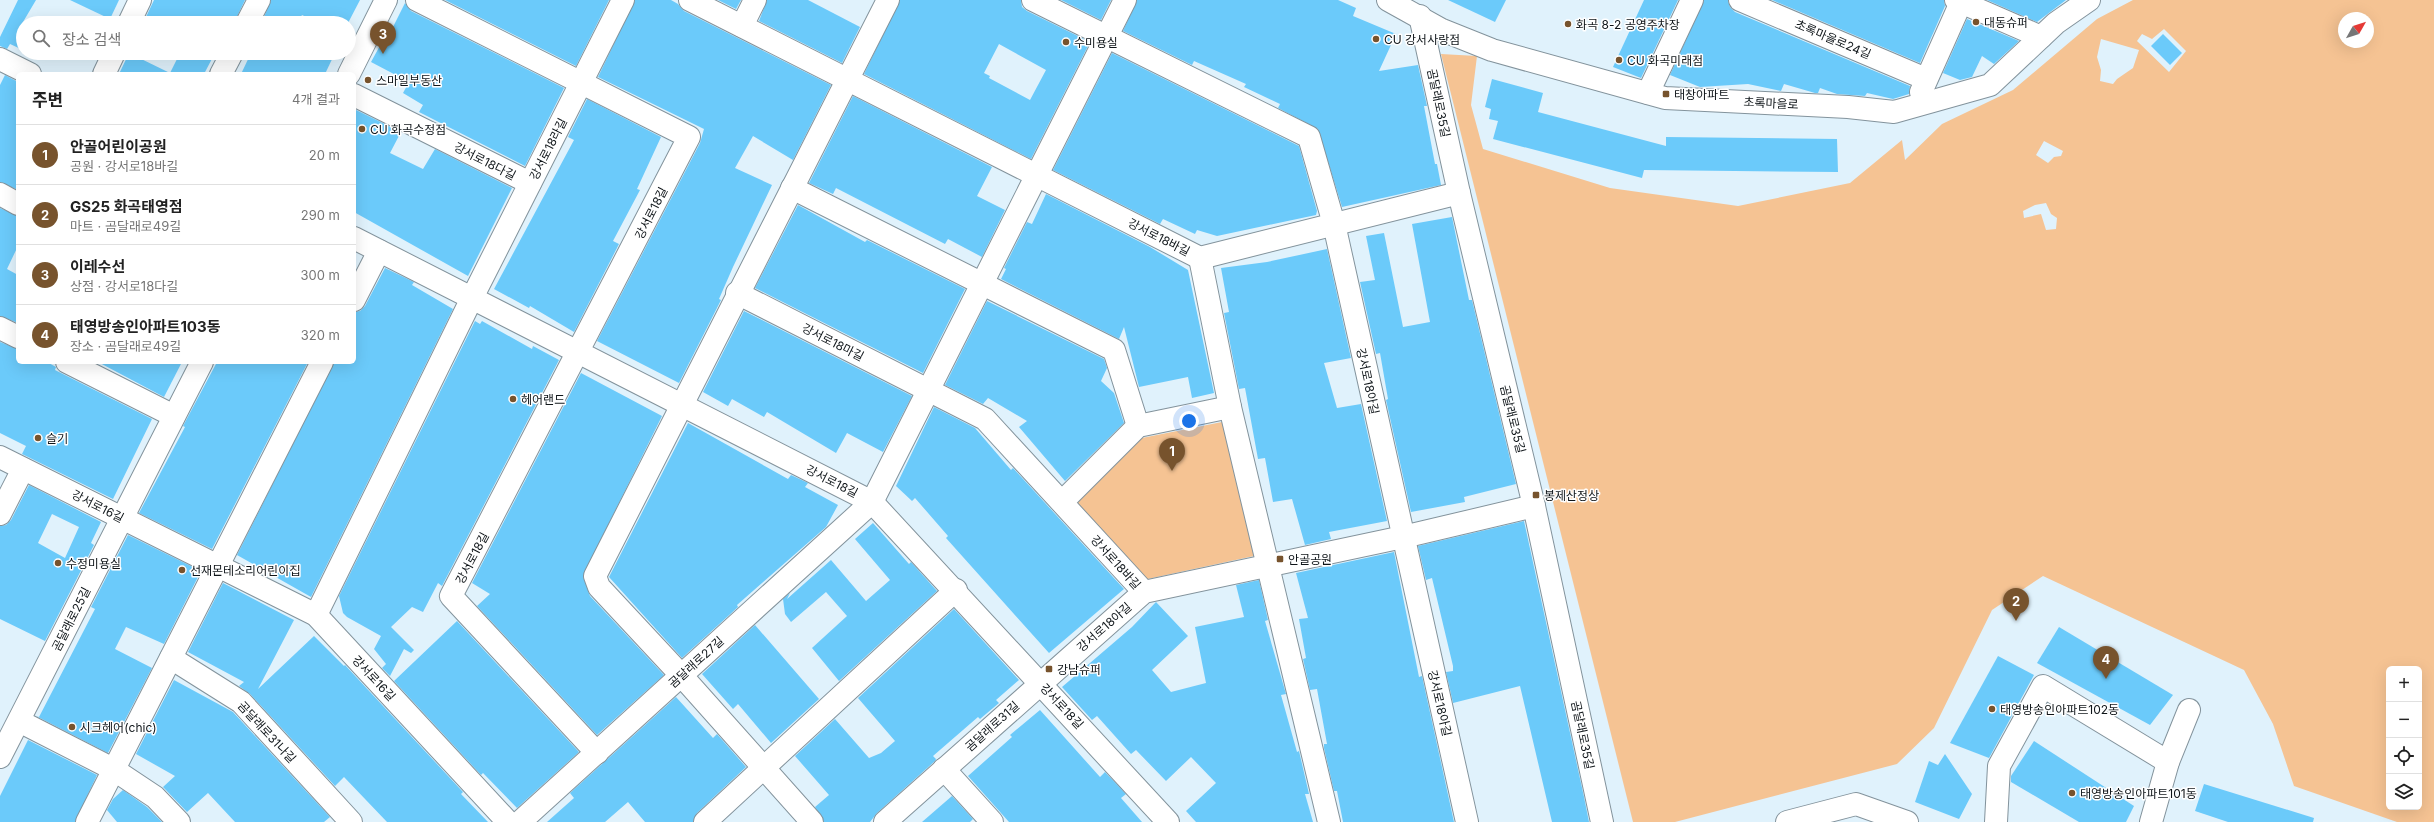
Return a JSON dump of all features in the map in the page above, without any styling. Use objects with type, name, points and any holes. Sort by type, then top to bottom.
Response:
[{"type":"street","points":[[132,16],[140,0]]},
{"type":"street","points":[[251,16],[259,0]]},
{"type":"street","points":[[350,72],[386,0]]},
{"type":"street","points":[[417,0],[582,83]]},
{"type":"street","name":"강서로18라길","points":[[472,298],[624,0]]},
{"type":"street","points":[[690,0],[1037,175]]},
{"type":"street","points":[[742,26],[755,0]]},
{"type":"street","points":[[812,822],[681,675],[599,587],[595,576],[888,0]]},
{"type":"street","points":[[1033,0],[1309,137],[1334,224]]},
{"type":"street","points":[[872,502],[1125,0]]},
{"type":"street","name":"초록마을로","points":[[1388,0],[1423,8],[1442,30],[1492,50],[1665,98],[1848,107],[1894,112],[1990,85],[2056,23],[2089,0]]},
{"type":"street","points":[[1648,93],[1692,0]]},
{"type":"street","name":"초록마을로24길","points":[[1740,0],[1926,79]]},
{"type":"street","points":[[1916,106],[1926,79],[1960,1],[2041,37]]},
{"type":"street","name":"곰달래로35길","points":[[1423,8],[1459,193],[1534,506],[1602,822]]},
{"type":"street","points":[[0,59],[26,72]]},
{"type":"street","points":[[105,72],[111,60]]},
{"type":"street","points":[[222,72],[228,60]]},
{"type":"street","name":"강서로18길","points":[[582,83],[689,138],[580,352],[452,596],[597,753]]},
{"type":"street","name":"강서로18다길","points":[[356,96],[530,183]]},
{"type":"street","name":"강서로18바길","points":[[1037,175],[1200,258],[1459,193]]},
{"type":"street","points":[[792,188],[982,285],[1114,350],[1138,426]]},
{"type":"street","points":[[0,194],[16,203]]},
{"type":"street","name":"강서로18아길","points":[[1334,224],[1466,822]]},
{"type":"street","name":"강서로18길","points":[[356,239],[683,404],[872,502],[956,590],[1168,822]]},
{"type":"street","points":[[356,296],[379,251]]},
{"type":"street","points":[[1200,258],[1230,407],[1329,822]]},
{"type":"street","name":"강서로18마길","points":[[738,293],[928,391]]},
{"type":"street","points":[[316,615],[472,298]]},
{"type":"street","points":[[0,328],[16,336]]},
{"type":"street","points":[[71,364],[174,416]]},
{"type":"street","name":"곰달래로25길","points":[[0,757],[201,364]]},
{"type":"street","points":[[87,822],[321,364]]},
{"type":"street","name":"강서로18바길","points":[[928,391],[985,419],[1063,501],[1144,592]]},
{"type":"street","points":[[1063,501],[1138,426],[1230,407]]},
{"type":"street","name":"강서로16길","points":[[0,458],[316,615],[508,822]]},
{"type":"street","points":[[0,514],[23,469]]},
{"type":"street","name":"곰달래로27길","points":[[520,822],[872,502]]},
{"type":"street","name":"강서로18아길","points":[[1040,683],[1144,592],[1403,537],[1534,506]]},
{"type":"street","points":[[705,822],[956,590]]},
{"type":"street","name":"곰달래로31나길","points":[[171,658],[241,702],[343,819]]},
{"type":"street","name":"곰달래로31길","points":[[885,822],[1040,683]]},
{"type":"street","points":[[1996,822],[1999,766],[2043,686],[2168,762]]},
{"type":"street","points":[[2151,822],[2168,762],[2189,710]]},
{"type":"street","points":[[19,721],[113,769],[155,797],[179,822]]},
{"type":"street","points":[[944,769],[992,822]]},
{"type":"street","points":[[1787,822],[1856,804],[1907,822]]},
{"type":"shaded area","points":[[2133,0],[2434,0],[2434,822],[2397,822],[2294,786],[2273,724],[2244,670],[2043,576],[1992,610],[1934,728],[1897,764],[1675,822],[1633,822],[1441,54],[1477,56],[1471,105],[1483,149],[1610,188],[1738,206],[1850,183],[1902,140],[1905,160],[1942,124],[2013,90],[2097,19]],"holes":[[[2164,29],[2186,51],[2169,72],[2137,41],[2142,34],[2152,39]],[[2101,39],[2139,50],[2133,68],[2117,79],[2113,84],[2100,81],[2101,70],[2097,57]],[[2044,141],[2063,151],[2061,156],[2054,157],[2048,163],[2036,155]],[[2046,203],[2051,214],[2057,218],[2056,229],[2046,230],[2041,214],[2024,218],[2023,211],[2035,205]]]},
{"type":"shaded area","points":[[1222,422],[1254,556],[1143,580],[1076,503],[1142,438]]},
{"type":"building","points":[[18,0],[36,0],[27,16],[16,16],[16,47],[10,44],[7,49],[0,46],[0,37]]},
{"type":"building","points":[[70,0],[119,0],[111,16],[104,16]]},
{"type":"building","points":[[154,0],[245,0],[237,16],[146,16]]},
{"type":"building","points":[[271,0],[360,0],[352,16],[264,16]]},
{"type":"building","points":[[445,0],[609,0],[576,66]]},
{"type":"building","points":[[635,0],[671,0],[678,4],[684,11],[831,85],[793,160],[753,136],[735,168],[772,185],[733,267],[719,299],[721,300],[679,383],[597,341],[700,143],[704,129],[598,77]]},
{"type":"building","points":[[718,0],[741,0],[736,9]]},
{"type":"building","points":[[767,0],[808,0],[860,27],[842,63],[759,21]]},
{"type":"building","points":[[900,0],[1021,0],[1022,7],[1027,11],[1090,42],[1031,159],[864,74]],"holes":[[[999,44],[1046,70],[1030,100],[989,78],[990,76],[984,73]]]},
{"type":"building","points":[[1061,0],[1111,0],[1101,20]]},
{"type":"building","points":[[1137,0],[1338,0],[1356,8],[1353,16],[1396,34],[1379,71],[1418,65],[1427,106],[1424,106],[1435,164],[1437,164],[1441,185],[1342,207],[1318,129],[1278,108],[1280,104],[1244,87],[1246,84],[1194,61],[1192,65],[1123,31]]},
{"type":"building","points":[[1448,0],[1506,0],[1495,22]]},
{"type":"building","points":[[1644,0],[1678,0],[1641,78],[1613,67]]},
{"type":"building","points":[[1704,0],[1728,0],[1730,7],[1735,12],[1910,86],[1909,94],[1893,99],[1867,93],[1865,96],[1837,94],[1820,88],[1818,93],[1815,93],[1784,84],[1781,91],[1748,84],[1700,87],[1670,75]]},
{"type":"building","points":[[1772,0],[1944,0],[1945,6],[1920,63]]},
{"type":"building","points":[[1987,0],[2066,0],[2037,22]]},
{"type":"building","points":[[405,3],[411,11],[564,88],[525,166],[419,112],[423,105],[403,93],[409,82],[371,62],[382,42],[385,43]]},
{"type":"building","points":[[1967,19],[2019,41],[1994,64],[1982,56],[1972,77],[1960,80],[1943,73]]},
{"type":"building","points":[[2163,34],[2182,53],[2170,65],[2151,46]]},
{"type":"building","points":[[1112,53],[1299,146],[1317,211],[1316,215],[1217,236],[1197,230],[1195,234],[1163,219],[1160,224],[1053,170]]},
{"type":"building","points":[[126,60],[143,60],[168,72],[120,72]]},
{"type":"building","points":[[176,60],[211,60],[205,72],[170,72]]},
{"type":"building","points":[[248,60],[332,60],[326,72],[242,72]]},
{"type":"building","points":[[5,75],[16,81],[16,189],[0,182],[0,85]]},
{"type":"building","points":[[1492,79],[1543,93],[1538,112],[1666,146],[1666,137],[1837,139],[1838,172],[1644,170],[1642,178],[1493,139],[1498,121],[1489,119],[1491,109],[1485,107]]},
{"type":"building","points":[[853,96],[992,167],[977,196],[1005,210],[982,257],[948,239],[945,244],[836,188],[833,194],[809,183]]},
{"type":"building","points":[[587,99],[661,137],[637,189],[640,190],[613,241],[619,244],[574,332],[530,306],[529,308],[494,289],[574,140],[568,137]]},
{"type":"building","points":[[356,110],[401,132],[390,153],[423,169],[435,149],[512,188],[468,276],[356,213]]},
{"type":"building","points":[[1046,194],[1150,247],[1188,270],[1214,393],[1192,398],[1188,377],[1139,387],[1124,327],[1119,339],[1001,279],[1006,269],[1004,268],[1027,222],[1032,224]]},
{"type":"building","points":[[798,205],[865,242],[867,240],[965,289],[923,373],[755,288]]},
{"type":"building","points":[[0,208],[16,215],[16,250],[7,269],[16,274],[16,322],[0,316]]},
{"type":"building","points":[[1452,217],[1469,300],[1472,300],[1516,484],[1464,497],[1465,502],[1411,512],[1386,400],[1388,399],[1380,353],[1376,354],[1360,282],[1375,280],[1366,236],[1384,233],[1403,327],[1430,322],[1412,224]]},
{"type":"building","points":[[1327,249],[1351,358],[1324,363],[1337,408],[1361,404],[1387,521],[1329,532],[1331,539],[1305,545],[1292,499],[1273,502],[1265,458],[1258,459],[1245,388],[1239,389],[1224,313],[1229,312],[1221,268],[1267,262]]},
{"type":"building","points":[[385,268],[414,282],[412,285],[453,309],[311,597],[237,555],[333,364],[356,364],[356,312],[360,311],[365,306]]},
{"type":"building","points":[[987,301],[1104,359],[1107,368],[1101,381],[1114,393],[1124,423],[1065,481],[1019,427],[1027,421],[988,398],[983,404],[945,385]]},
{"type":"building","points":[[744,311],[912,396],[883,452],[847,433],[836,453],[767,412],[764,417],[732,399],[728,406],[703,392]]},
{"type":"building","points":[[475,321],[480,324],[482,321],[532,349],[533,346],[559,360],[442,586],[438,583],[423,612],[412,607],[391,627],[414,650],[411,653],[404,649],[390,676],[382,668],[386,664],[374,649],[381,636],[347,617],[343,613],[339,596]]},
{"type":"building","points":[[0,342],[16,348],[16,364],[51,364],[56,367],[55,370],[152,419],[113,499],[22,454],[26,446],[0,433]]},
{"type":"building","points":[[102,364],[181,364],[164,397]]},
{"type":"building","points":[[216,364],[307,364],[212,549],[139,513],[185,427],[183,426]]},
{"type":"building","points":[[581,373],[662,416],[583,576],[590,596],[664,675],[597,735],[477,606],[490,594],[472,583]]},
{"type":"building","points":[[934,407],[975,428],[1011,470],[1013,468],[1124,589],[1049,653],[946,538],[948,536],[915,498],[912,501],[896,486]]},
{"type":"building","points":[[688,423],[788,479],[791,475],[808,483],[805,487],[838,505],[826,527],[737,605],[738,607],[682,658],[609,577]]},
{"type":"building","points":[[29,485],[101,522],[91,543],[94,545],[45,641],[0,619],[0,526],[6,525],[11,520]],"holes":[[[52,514],[79,527],[65,558],[38,543]]]},
{"type":"building","points":[[1524,521],[1589,822],[1552,822],[1520,686],[1453,703],[1446,672],[1453,671],[1453,666],[1432,578],[1426,580],[1418,546]]},
{"type":"building","points":[[873,523],[909,564],[911,562],[937,591],[839,681],[812,648],[847,616],[826,592],[791,622],[785,614],[783,599],[790,593],[787,599],[831,560],[866,601],[890,580],[855,539]]},
{"type":"building","points":[[128,535],[201,571],[164,644],[126,627],[115,649],[152,668],[108,753],[36,716],[39,717],[95,609],[91,607]]},
{"type":"building","points":[[1394,552],[1419,677],[1422,676],[1454,822],[1343,822],[1337,791],[1334,791],[1324,748],[1324,744],[1327,744],[1317,689],[1310,690],[1303,659],[1306,658],[1299,619],[1308,618],[1296,573]]},
{"type":"building","points":[[1259,580],[1268,620],[1265,621],[1286,694],[1281,695],[1297,752],[1299,751],[1309,794],[1305,794],[1313,822],[1196,822],[1186,811],[1216,783],[1191,757],[1166,781],[1136,750],[1131,754],[1097,716],[1092,720],[1062,687],[1132,627],[1156,602],[1188,636],[1152,670],[1171,692],[1206,683],[1195,627],[1244,617],[1236,585]]},
{"type":"building","points":[[223,583],[294,620],[258,689],[314,636],[344,666],[345,665],[463,792],[461,794],[488,822],[387,822],[344,777],[335,786],[250,694],[239,686],[244,682],[188,652]]},
{"type":"building","points":[[954,609],[1019,680],[996,700],[999,703],[980,719],[978,717],[933,756],[936,759],[935,761],[877,813],[870,822],[824,822],[815,807],[829,795],[795,756],[835,719],[869,758],[881,753],[895,741],[858,698]]},
{"type":"building","points":[[457,621],[579,752],[517,808],[483,773],[481,775],[394,681]]},
{"type":"building","points":[[755,625],[819,699],[771,743],[738,704],[733,709],[702,674]]},
{"type":"building","points":[[2059,627],[2173,695],[2150,725],[2037,663]]},
{"type":"building","name":"태영방송인아파트102동","points":[[1998,656],[2034,675],[1989,758],[1950,743]]},
{"type":"building","points":[[174,680],[233,712],[330,817],[324,822],[235,822],[208,793],[187,812],[163,787],[175,776],[136,754]]},
{"type":"building","points":[[676,697],[713,738],[717,734],[746,767],[697,813],[693,822],[645,822],[628,802],[605,822],[547,822],[574,798],[570,793]]},
{"type":"building","points":[[1040,710],[1100,777],[1105,772],[1126,794],[1121,798],[1142,822],[1009,822],[968,776],[1012,737],[1010,735]]},
{"type":"building","points":[[28,740],[97,775],[75,822],[0,822],[0,796]]},
{"type":"building","name":"태영방송인아파트101동","points":[[2034,741],[2134,806],[2126,822],[2079,822],[2011,782],[2011,776]]},
{"type":"building","points":[[1945,754],[1972,794],[1959,819],[1915,802],[1929,761],[1938,765]]},
{"type":"building","points":[[2204,784],[2314,818],[2313,822],[2228,822],[2195,811]]},
{"type":"building","points":[[123,790],[147,807],[162,822],[117,822],[107,810],[113,799]]},
{"type":"building","points":[[952,796],[973,819],[970,822],[922,822]]},
{"type":"place","name":"대동슈퍼","points":[[1976,22]]},
{"type":"place","name":"화곡 8-2 공영주차장","points":[[1568,24]]},
{"type":"place","name":"CU 강서사랑점","points":[[1376,39]]},
{"type":"place","name":"수미용실","points":[[1066,42]]},
{"type":"place","name":"이레수선","points":[[383,54]]},
{"type":"place","name":"CU 화곡미래점","points":[[1619,60]]},
{"type":"place","name":"스마일부동산","points":[[368,80]]},
{"type":"place","name":"태창아파트","points":[[1666,94]]},
{"type":"place","name":"CU 화곡수정점","points":[[362,129]]},
{"type":"place","name":"헤어랜드","points":[[513,399]]},
{"type":"place","name":"슬기","points":[[38,438]]},
{"type":"place","name":"안골어린이공원","points":[[1172,471]]},
{"type":"place","name":"봉제산정상","points":[[1536,495]]},
{"type":"place","name":"안골공원","points":[[1280,559]]},
{"type":"place","name":"수정미용실","points":[[58,563]]},
{"type":"place","name":"선재몬테소리어린이집","points":[[182,570]]},
{"type":"place","name":"GS25 화곡태영점","points":[[2016,621]]},
{"type":"place","name":"강남슈퍼","points":[[1049,669]]},
{"type":"place","name":"태영방송인아파트103동","points":[[2106,679]]},
{"type":"place","name":"태영방송인아파트102동","points":[[1992,709]]},
{"type":"place","name":"시크헤어(chic)","points":[[72,727]]},
{"type":"place","name":"태영방송인아파트101동","points":[[2072,793]]}]
